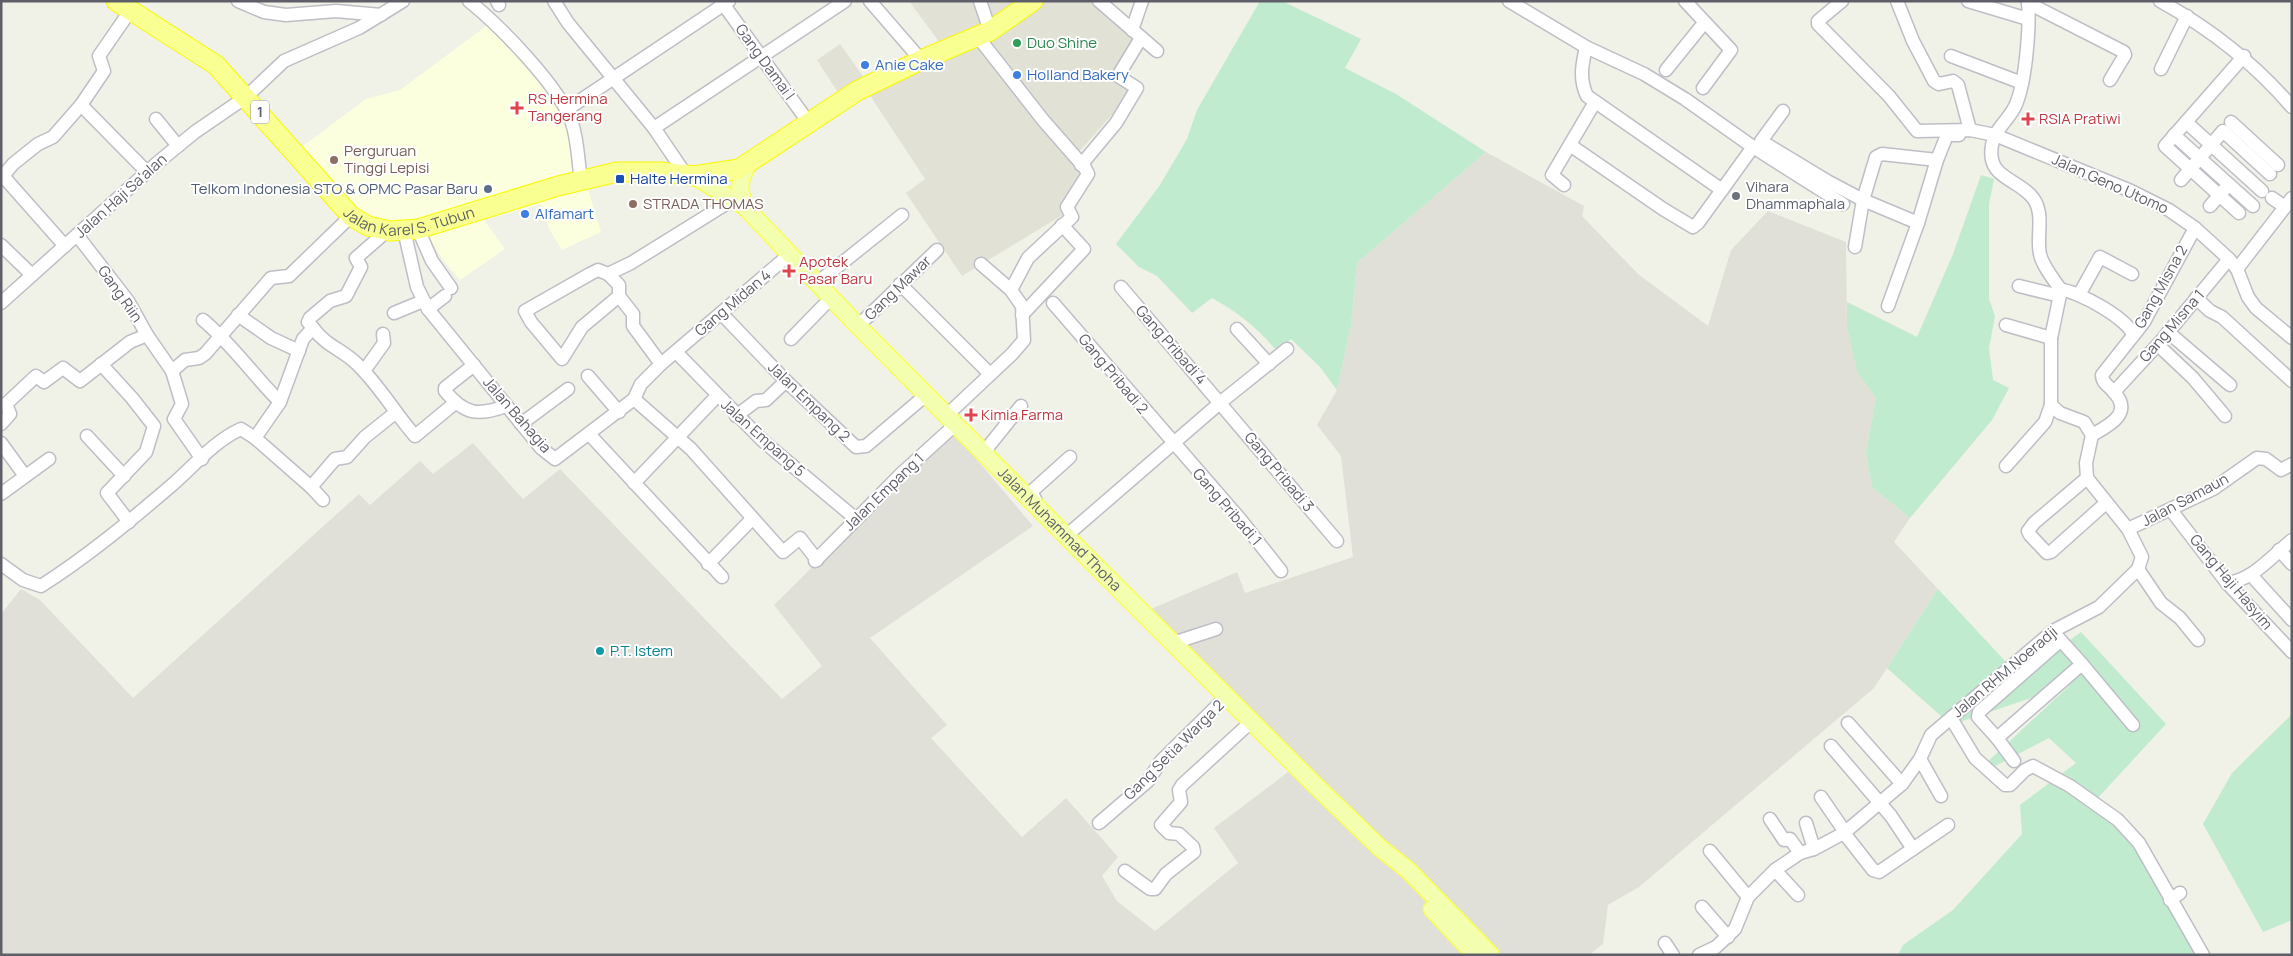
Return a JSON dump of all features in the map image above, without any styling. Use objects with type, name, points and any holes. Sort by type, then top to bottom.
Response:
[{"type":"highway","points":[[748,165],[857,91],[921,60],[984,34],[1033,1]]},
{"type":"highway","name":"Jalan Karel S. Tubun","points":[[123,6],[216,65],[351,216],[368,226],[403,230],[617,172],[661,172],[690,175],[739,169],[748,165]]},
{"type":"main road","points":[[739,203],[740,177],[748,165]]},
{"type":"main road","name":"Jalan Muhammad Thoha","points":[[690,175],[739,203],[1066,536],[1379,847],[1408,870],[1491,955]]},
{"type":"main road","name":"Jalan Muhammad Thoha","points":[[1379,847],[1384,857],[1475,955]]},
{"type":"street","points":[[238,1],[264,12],[286,15],[336,11],[381,16]]},
{"type":"street","name":"Jalan Haji Sa'alan","points":[[1,303],[147,172],[178,146],[246,97],[284,62],[359,28],[403,1]]},
{"type":"street","points":[[469,1],[499,26],[566,110],[573,125],[582,180]]},
{"type":"street","points":[[554,1],[568,23],[616,79],[690,175]]},
{"type":"street","points":[[654,128],[845,1]]},
{"type":"street","points":[[870,1],[921,60]]},
{"type":"street","points":[[980,1],[984,34],[1088,174],[1067,207],[1072,217],[1028,258],[1011,290]]},
{"type":"street","points":[[1099,1],[1157,51]]},
{"type":"street","points":[[1081,165],[1116,123],[1137,88],[1118,76],[1136,34],[1142,1]]},
{"type":"street","points":[[1509,1],[1586,47],[1644,74],[1819,183],[1844,204]]},
{"type":"street","points":[[1685,1],[1731,50],[1703,88]]},
{"type":"street","name":"Jalan Geno Utomo","points":[[1842,1],[1818,21],[1818,24],[1889,96],[1916,131],[1957,132],[1994,137],[2131,191],[2169,210],[2195,228],[2233,264]]},
{"type":"street","points":[[1888,306],[1918,223],[1937,160],[1957,132],[1958,85],[1954,81],[1939,84],[1934,81],[1913,41],[1897,1]]},
{"type":"street","points":[[1968,1],[2028,19]]},
{"type":"street","points":[[2160,1],[2187,16],[2244,56],[2292,107]]},
{"type":"street","points":[[566,110],[616,79],[725,2]]},
{"type":"street","name":"Gang Damai I","points":[[725,2],[760,57],[809,122]]},
{"type":"street","points":[[2006,466],[2045,422],[2051,405],[2051,338],[2060,293],[2040,255],[2039,214],[2034,198],[2023,188],[2007,180],[1993,167],[1991,147],[1994,137],[2014,109],[2022,82],[2028,2],[2124,52],[2123,60],[2110,80]]},
{"type":"street","points":[[65,246],[3,176],[13,164],[40,143],[53,137],[81,105],[104,71],[99,56],[123,6]]},
{"type":"street","points":[[2161,69],[2187,16]]},
{"type":"street","points":[[1666,70],[1704,23]]},
{"type":"street","points":[[1586,47],[1581,71],[1582,86],[1587,96],[1722,190]]},
{"type":"street","points":[[1951,56],[2022,82]]},
{"type":"street","points":[[2239,213],[2165,146],[2244,56]]},
{"type":"street","points":[[1564,185],[1552,175],[1595,102]]},
{"type":"street","points":[[81,105],[147,172]]},
{"type":"street","points":[[1570,145],[1690,227],[1698,223],[1782,111]]},
{"type":"street","points":[[156,119],[178,146]]},
{"type":"street","points":[[2186,122],[2210,146],[2267,194],[2288,202]]},
{"type":"street","points":[[2231,122],[2257,154],[2274,170]]},
{"type":"street","points":[[2181,180],[2223,131],[2257,154]]},
{"type":"street","points":[[2174,135],[2253,206]]},
{"type":"street","points":[[1855,247],[1863,200],[1876,157],[1879,154],[1937,160]]},
{"type":"street","points":[[2210,206],[2257,154]]},
{"type":"street","points":[[1819,183],[1918,223]]},
{"type":"street","name":"Gang Misna 1","points":[[2114,392],[2158,345],[2196,298],[2233,264],[2288,202]]},
{"type":"street","points":[[608,274],[631,264],[739,203]]},
{"type":"street","points":[[816,283],[902,215]]},
{"type":"street","points":[[172,371],[185,360],[199,358],[222,336],[271,278],[288,276],[351,216]]},
{"type":"street","points":[[1022,315],[1084,249],[1062,225]]},
{"type":"street","name":"Gang Misna 2","points":[[2114,392],[2102,381],[2102,375],[2144,322],[2195,228]]},
{"type":"street","points":[[394,313],[426,305],[448,292],[432,261],[403,230],[356,258],[361,267],[348,293],[342,298],[330,301],[310,318],[308,322],[323,342],[352,358],[364,370],[415,436],[455,403]]},
{"type":"street","name":"Jalan Bahagia","points":[[403,230],[417,288],[426,305],[541,448],[555,459],[590,435],[634,399],[641,384],[676,352]]},
{"type":"street","name":"Gang Riin","points":[[1,424],[10,414],[6,404],[36,376],[44,382],[63,368],[79,381],[130,342],[147,335],[128,301],[76,235]]},
{"type":"street","points":[[1,245],[32,275]]},
{"type":"street","name":"Gang Mawar","points":[[858,326],[937,250]]},
{"type":"street","name":"Gang Midan 4","points":[[676,352],[789,255]]},
{"type":"street","points":[[2079,295],[2100,257],[2132,274]]},
{"type":"street","points":[[981,264],[1011,290],[1022,306],[1022,315]]},
{"type":"street","points":[[2233,264],[2252,302],[2292,338]]},
{"type":"street","points":[[619,296],[582,327],[562,359],[531,322],[525,311],[598,270],[608,274],[620,285],[619,296],[633,314],[633,326],[661,364]]},
{"type":"street","points":[[900,284],[987,371],[987,376]]},
{"type":"street","points":[[2019,286],[2079,295],[2117,317],[2131,329],[2133,336]]},
{"type":"street","name":"Gang Pribadi 4","points":[[1121,287],[1221,402]]},
{"type":"street","points":[[791,339],[831,298]]},
{"type":"street","points":[[2196,298],[2210,310],[2222,316],[2292,381]]},
{"type":"street","name":"Gang Pribadi 2","points":[[1053,303],[1173,444]]},
{"type":"street","name":"Jalan Empang 2","points":[[721,313],[786,381],[856,447],[866,446],[926,395]]},
{"type":"street","points":[[238,315],[271,338],[299,351]]},
{"type":"street","name":"Jalan Empang 1","points":[[752,519],[783,552],[800,538],[816,560],[951,420],[987,376],[1012,354],[1024,340],[1022,315]]},
{"type":"street","points":[[204,320],[222,336],[257,379],[280,402]]},
{"type":"street","points":[[2006,325],[2051,338]]},
{"type":"street","points":[[255,438],[280,402],[303,339],[313,328]]},
{"type":"street","points":[[1237,329],[1269,364]]},
{"type":"street","points":[[2168,332],[2230,385]]},
{"type":"street","points":[[364,370],[384,343],[384,334]]},
{"type":"street","points":[[147,335],[172,371],[182,404],[174,418],[202,459]]},
{"type":"street","points":[[2158,345],[2193,378],[2225,416]]},
{"type":"street","points":[[1066,536],[1221,402],[1287,350]]},
{"type":"street","name":"Jalan Empang 5","points":[[676,352],[736,416],[784,460],[856,519]]},
{"type":"street","points":[[100,364],[132,398],[154,426],[146,452],[109,491],[107,496],[129,522]]},
{"type":"street","points":[[474,365],[444,389],[455,403],[475,413],[485,414],[506,406]]},
{"type":"street","points":[[588,376],[619,412]]},
{"type":"street","points":[[736,416],[756,401],[766,400],[786,381]]},
{"type":"street","points":[[521,424],[568,389]]},
{"type":"street","points":[[2114,392],[2121,401],[2122,408],[2118,417],[2092,435],[2086,463],[2086,478],[2128,530],[2142,557],[2138,569],[2161,603],[2180,618],[2198,640]]},
{"type":"street","points":[[634,483],[717,396]]},
{"type":"street","points":[[634,399],[691,449],[752,519],[708,564]]},
{"type":"street","name":"Gang Pribadi 3","points":[[1221,402],[1337,541]]},
{"type":"street","points":[[2051,405],[2060,413],[2084,422],[2092,435]]},
{"type":"street","points":[[984,452],[1021,406]]},
{"type":"street","points":[[311,487],[335,459],[347,457],[365,437],[395,412]]},
{"type":"street","points":[[1,564],[23,580],[41,586],[67,569],[129,522],[217,444],[241,429],[255,438],[311,487],[323,500]]},
{"type":"street","points":[[590,435],[722,577]]},
{"type":"street","points":[[87,436],[124,476]]},
{"type":"street","points":[[1,443],[25,476]]},
{"type":"street","name":"Gang Pribadi 1","points":[[1173,444],[1240,519],[1280,571]]},
{"type":"street","points":[[1033,502],[1035,499],[1031,492],[1070,457]]},
{"type":"street","name":"Jalan Samaun","points":[[2128,530],[2213,489],[2257,458],[2266,458],[2281,470],[2292,464]]},
{"type":"street","points":[[1,494],[49,459]]},
{"type":"street","points":[[2086,478],[2060,503],[2043,514],[2028,531],[2049,553],[2106,503]]},
{"type":"street","name":"Gang Haji Hasyim","points":[[2171,510],[2227,583],[2292,652]]},
{"type":"street","points":[[2227,583],[2237,582],[2251,574],[2292,540]]},
{"type":"street","points":[[2279,550],[2292,564]]},
{"type":"street","name":"Jalan RHM Noeradji","points":[[1699,955],[1716,947],[1728,937],[1735,929],[1748,897],[1775,870],[1800,853],[1814,849],[1844,833],[1879,804],[1902,784],[1920,759],[1931,736],[2063,629],[2099,607],[2138,569]]},
{"type":"street","points":[[2251,574],[2292,620]]},
{"type":"street","points":[[1173,642],[1216,629]]},
{"type":"street","points":[[2014,761],[1978,717],[1979,712],[2063,629],[2082,664],[2133,725]]},
{"type":"street","points":[[1997,738],[2082,664]]},
{"type":"street","name":"Gang Setia Warga 2","points":[[1099,823],[1148,781],[1161,761],[1227,696]]},
{"type":"street","points":[[1951,718],[1976,758],[2005,785],[2010,785],[2025,770],[2033,766],[2070,786],[2118,820],[2139,843],[2175,896],[2203,955]]},
{"type":"street","points":[[1125,871],[1150,889],[1155,889],[1166,874],[1194,852],[1193,847],[1178,834],[1169,833],[1161,825],[1181,802],[1179,790],[1182,784],[1252,721]]},
{"type":"street","points":[[1848,723],[1902,784]]},
{"type":"street","points":[[1831,746],[1891,816],[1913,849]]},
{"type":"street","points":[[1920,759],[1941,796]]},
{"type":"street","points":[[1821,797],[1844,833],[1876,872],[1882,870],[1948,825]]},
{"type":"street","points":[[1770,819],[1784,840],[1790,839],[1800,853]]},
{"type":"street","points":[[1806,824],[1814,849]]},
{"type":"street","points":[[1710,851],[1748,897]]},
{"type":"street","points":[[1775,870],[1798,895]]},
{"type":"street","points":[[1702,907],[1728,937]]},
{"type":"street","points":[[1665,943],[1674,955]]},
{"type":"shaded area","points":[[909,1],[1098,1],[1140,37],[1114,74],[1135,89],[1076,155],[1091,175],[1069,211],[962,276],[906,193],[925,179],[869,94],[848,108],[817,60],[840,44],[865,79],[940,43]]},
{"type":"shaded area","points":[[1260,1],[1282,1],[1361,39],[1345,68],[1396,94],[1486,152],[1357,263],[1351,325],[1337,390],[1320,367],[1291,339],[1277,351],[1247,321],[1212,298],[1192,313],[1157,276],[1139,267],[1116,244],[1160,185],[1187,139],[1197,110]]},
{"type":"shaded area","points":[[493,21],[570,111],[584,176],[601,232],[562,250],[549,229],[541,204],[484,220],[505,249],[460,280],[442,259],[417,218],[401,222],[364,219],[299,149],[366,99],[400,90]]},
{"type":"shaded area","points":[[1486,152],[1584,206],[1582,216],[1638,274],[1708,326],[1731,250],[1768,211],[1846,242],[1847,327],[1857,372],[1876,398],[1866,453],[1872,487],[1910,518],[1894,542],[1938,589],[1874,688],[1639,887],[1608,905],[1603,944],[1589,955],[1,955],[1,614],[21,589],[40,600],[133,698],[359,494],[370,505],[420,461],[433,474],[473,443],[523,499],[560,469],[782,699],[822,666],[774,605],[951,429],[1033,526],[870,638],[947,725],[931,738],[1022,837],[1066,798],[1118,857],[1102,876],[1117,901],[1155,931],[1238,863],[1214,828],[1303,761],[1151,609],[1237,572],[1245,593],[1353,557],[1341,456],[1317,425],[1337,390],[1351,325],[1357,263]]},
{"type":"shaded area","points":[[1981,175],[1994,179],[1989,204],[1989,299],[1995,316],[1989,348],[1993,380],[2009,388],[1992,420],[1910,518],[1872,487],[1866,453],[1876,398],[1857,372],[1847,327],[1847,302],[1917,337],[1953,254]]},
{"type":"shaded area","points":[[1938,589],[2020,677],[2081,632],[2166,724],[2095,801],[2140,836],[2200,955],[1898,955],[1903,945],[1953,910],[2022,834],[2020,805],[2076,763],[2049,738],[1995,766],[1982,767],[2070,685],[1951,725],[1887,668]]},
{"type":"shaded area","points":[[2292,714],[2292,920],[2263,932],[2203,824],[2232,773]]},
{"type":"place","name":"Duo Shine","points":[[1017,43]]},
{"type":"place","name":"Anie Cake","points":[[865,65]]},
{"type":"place","name":"Holland Bakery","points":[[1017,75]]},
{"type":"place","name":"RS Hermina Tangerang","points":[[517,108]]},
{"type":"place","name":"RSIA Pratiwi","points":[[2028,119]]},
{"type":"place","name":"Perguruan Tinggi Lepisi","points":[[334,160]]},
{"type":"place","name":"Halte Hermina","points":[[620,179]]},
{"type":"place","name":"Telkom Indonesia STO & OPMC Pasar Baru","points":[[488,189]]},
{"type":"place","name":"Vihara Dhammaphala","points":[[1736,196]]},
{"type":"place","name":"STRADA THOMAS","points":[[633,204]]},
{"type":"place","name":"Alfamart","points":[[525,214]]},
{"type":"place","name":"Apotek Pasar Baru","points":[[789,271]]},
{"type":"place","name":"Kimia Farma","points":[[971,415]]},
{"type":"place","name":"P.T. Istem","points":[[600,651]]}]
